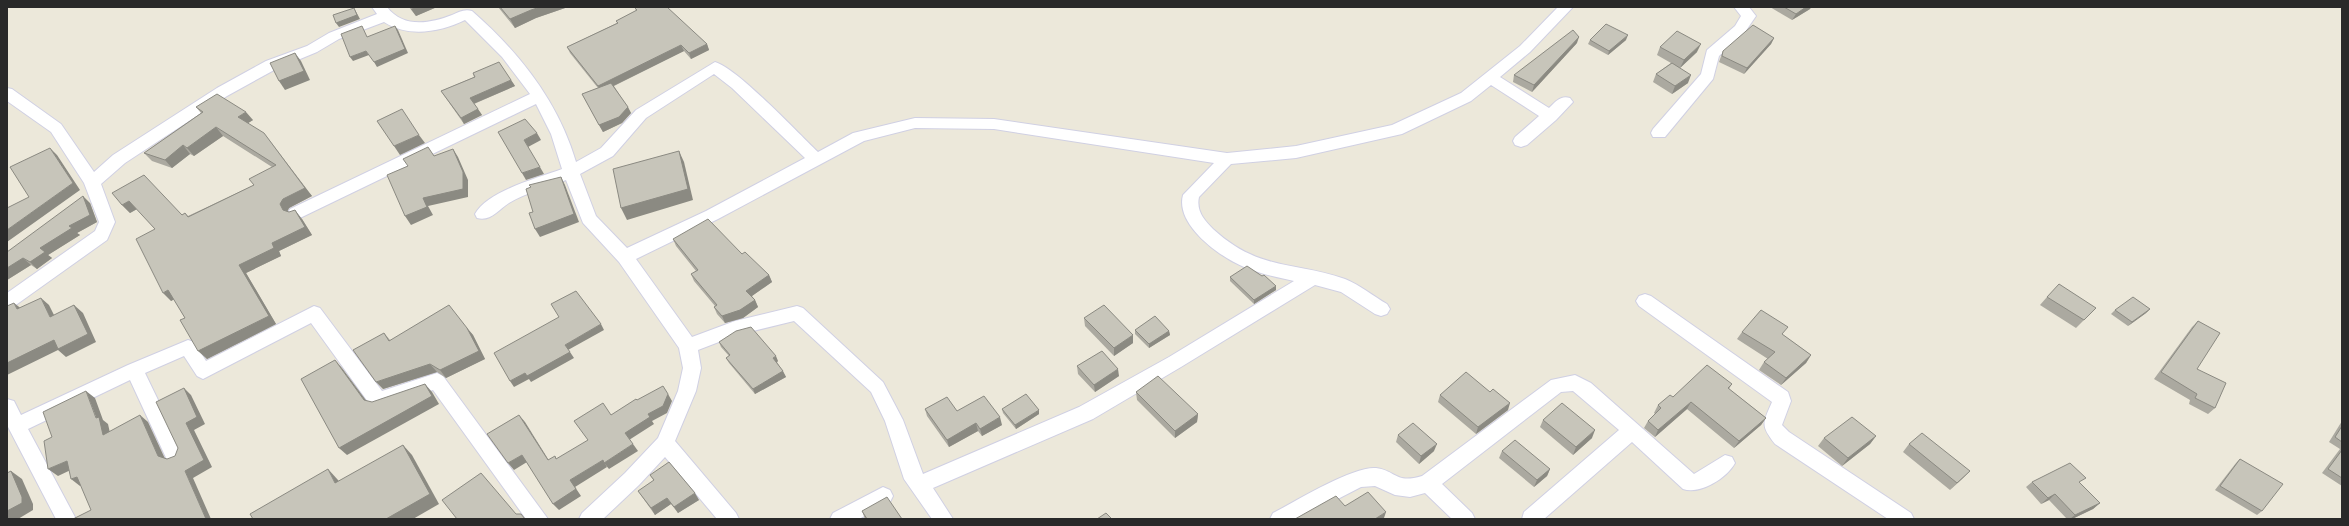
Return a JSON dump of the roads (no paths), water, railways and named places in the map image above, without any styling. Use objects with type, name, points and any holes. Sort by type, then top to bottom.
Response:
[{"type":"street","points":[[625,258],[859,137],[915,123],[994,124],[1227,159],[1296,152],[1396,130],[1466,98],[1525,49],[1566,7]]},
{"type":"street","points":[[1659,133],[1708,75],[1712,54],[1740,29],[1749,16],[1741,7]]},
{"type":"street","points":[[90,190],[119,159],[222,92],[271,65],[312,49],[381,12],[404,26],[420,29],[453,21],[474,10],[539,96],[560,134],[571,172],[589,219],[625,258],[688,346],[692,368],[687,391],[665,442],[632,479],[589,519]]},
{"type":"street","points":[[483,214],[504,198],[571,172],[608,152],[628,127],[641,114],[715,67],[737,84],[816,159]]},
{"type":"street","points":[[1491,78],[1551,116]]},
{"type":"street","points":[[7,93],[56,128],[107,222],[101,235],[7,302]]},
{"type":"street","points":[[296,213],[539,96]]},
{"type":"street","points":[[1521,141],[1566,102]]},
{"type":"street","points":[[1227,159],[1191,195],[1188,202],[1194,220],[1211,239],[1254,266],[1337,283],[1381,309]]},
{"type":"street","points":[[919,485],[1086,413],[1175,362],[1312,278]]},
{"type":"street","points":[[1645,301],[1780,398],[1782,401],[1773,421],[1773,427],[1782,438],[1904,519]]},
{"type":"street","points":[[17,425],[134,370],[188,347],[204,371],[314,313],[378,400],[436,381],[538,519]]},
{"type":"street","points":[[688,346],[735,328],[797,313],[821,333],[877,387],[894,420],[911,473],[943,519]]},
{"type":"street","points":[[134,370],[175,456]]},
{"type":"street","points":[[1280,519],[1358,479],[1376,477],[1395,486],[1410,488],[1428,483],[1557,385],[1575,383],[1585,388],[1690,483],[1699,482],[1725,463]]},
{"type":"street","points":[[7,407],[66,519]]},
{"type":"street","points":[[1531,518],[1632,430]]},
{"type":"street","points":[[665,442],[729,519]]},
{"type":"street","points":[[1428,483],[1465,519]]},
{"type":"street","points":[[840,519],[883,496]]}]
